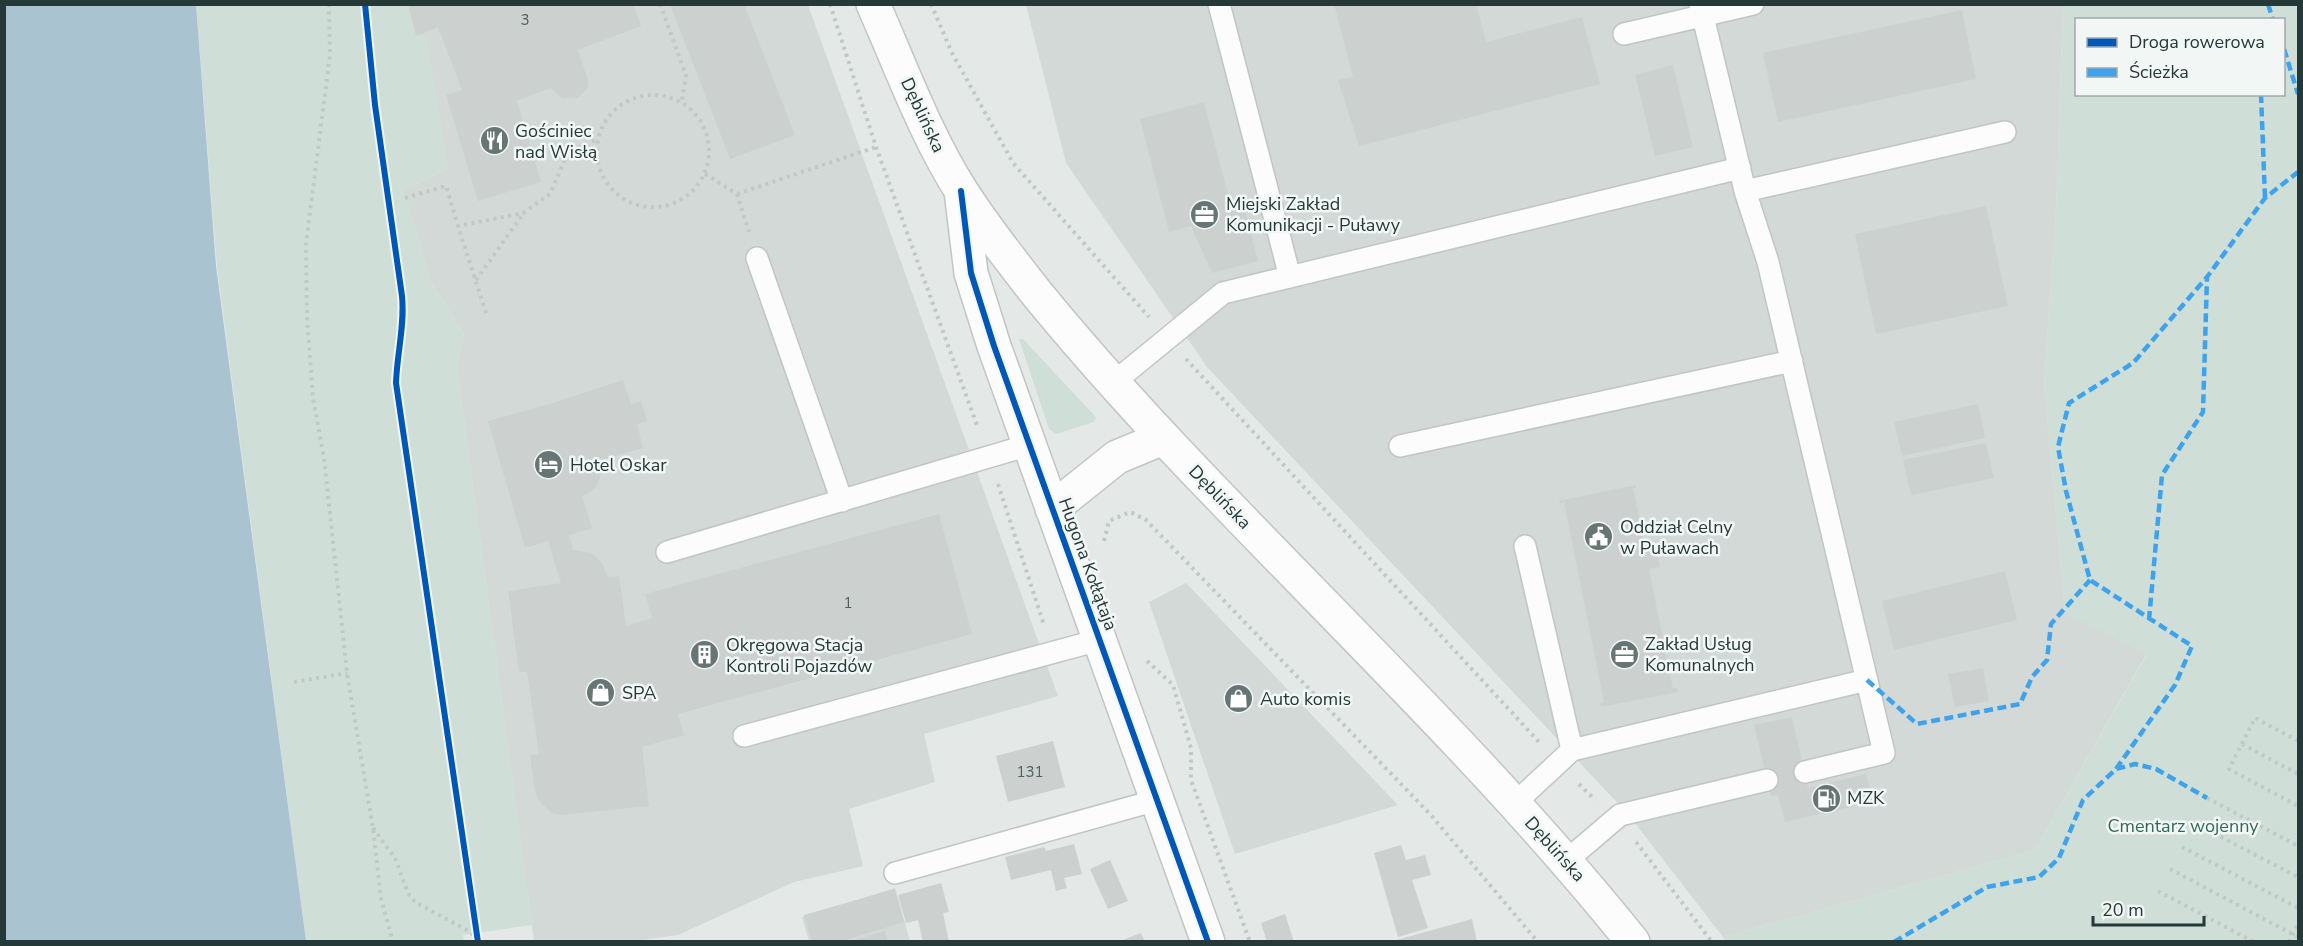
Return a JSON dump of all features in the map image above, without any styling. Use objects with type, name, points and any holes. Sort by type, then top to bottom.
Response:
[{"type":"main road","name":"Dęblińska","points":[[873,4],[934,140],[961,191],[1011,261],[1063,325],[1162,438],[1514,804],[1566,861],[1633,942]]},
{"type":"main road","name":"Hugona Kołłątaja","points":[[961,191],[971,273],[1029,445],[1208,942]]},
{"type":"main road","points":[[1052,509],[1117,457],[1162,438]]},
{"type":"lane","points":[[1219,4],[1290,277]]},
{"type":"lane","points":[[1624,34],[1702,10],[1753,4]]},
{"type":"lane","points":[[1702,10],[1745,191],[1768,262],[1884,753],[1805,772]]},
{"type":"lane","points":[[1745,191],[2005,132]]},
{"type":"lane","points":[[1113,383],[1223,293],[1740,168]]},
{"type":"lane","points":[[757,258],[842,501]]},
{"type":"lane","points":[[1400,446],[1792,361]]},
{"type":"lane","points":[[667,552],[1029,445]]},
{"type":"lane","points":[[1525,546],[1565,756]]},
{"type":"lane","points":[[744,736],[1099,640]]},
{"type":"lane","points":[[1514,804],[1565,756],[1867,680]]},
{"type":"lane","points":[[1566,861],[1620,815],[1767,780]]},
{"type":"lane","points":[[895,873],[1157,800]]},
{"type":"path","points":[[329,4],[330,55],[306,244],[307,318],[313,398],[324,458],[347,673],[373,828],[381,899],[393,942]]},
{"type":"path","points":[[660,4],[686,75],[682,101]]},
{"type":"path","points":[[931,4],[952,53],[1013,163],[1168,339],[1565,756],[1615,820],[1645,851],[1712,942]]},
{"type":"path","points":[[656,93],[682,101],[702,121],[710,147],[705,174],[688,196],[663,207],[636,206],[612,191],[598,168],[596,140],[608,115],[629,98],[656,93]]},
{"type":"path","points":[[476,280],[523,213],[550,194],[568,152],[596,140]]},
{"type":"path","points":[[737,194],[876,147]]},
{"type":"path","points":[[705,174],[737,194],[757,258]]},
{"type":"path","points":[[405,198],[446,186],[486,313]]},
{"type":"path","points":[[458,226],[523,213]]},
{"type":"path","points":[[1106,548],[1103,538],[1109,521],[1130,512],[1145,519],[1430,814],[1538,942]]},
{"type":"path","points":[[1145,660],[1173,685],[1191,748],[1191,780],[1250,942]]},
{"type":"path","points":[[294,682],[347,673]]},
{"type":"path","points":[[2298,741],[2255,718],[2229,769],[2298,806]]},
{"type":"path","points":[[2242,744],[2298,774]]},
{"type":"path","points":[[2207,798],[2298,846]]},
{"type":"path","points":[[2194,823],[2298,877]]},
{"type":"path","points":[[373,828],[395,858],[408,893],[415,902],[465,929],[479,940]]},
{"type":"path","points":[[2182,847],[2298,908]]},
{"type":"path","points":[[2170,869],[2298,936]]},
{"type":"path","points":[[2158,891],[2254,942]]},
{"type":"path","points":[[2289,942],[2298,924]]},
{"type":"path","points":[[476,927],[479,940]]},
{"type":"shaded area","points":[[408,5],[808,5],[1058,696],[924,734],[935,782],[849,809],[863,866],[794,882],[678,935],[628,942],[534,941],[457,367],[464,334],[432,284],[403,190],[448,169],[425,36],[416,36]]},
{"type":"shaded area","points":[[1026,5],[2063,5],[2056,210],[2044,383],[2065,613],[2147,653],[2035,850],[1723,937],[1628,814],[1207,367],[1066,163]]},
{"type":"shaded area","name":"Auto komis","points":[[1186,583],[1398,805],[1235,854],[1149,602]]},
{"type":"shaded area","points":[[895,888],[910,941],[809,941],[802,917]]},
{"type":"green space","points":[[196,5],[408,5],[416,36],[426,36],[448,169],[403,190],[432,284],[464,334],[457,367],[532,925],[463,935],[464,941],[306,941],[217,266]]},
{"type":"green space","name":"Cmentarz wojenny","points":[[2063,5],[2298,5],[2298,941],[1725,941],[1723,937],[2035,850],[2147,654],[2065,614],[2044,383],[2056,210]]},
{"type":"green space","points":[[1019,339],[1023,339],[1094,415],[1096,418],[1094,422],[1056,434],[1049,429]]},
{"type":"water","points":[[5,4],[196,5],[216,266],[306,941],[5,941]]},
{"type":"building","name":"Gościniec nad Wisłą","points":[[408,4],[633,4],[641,26],[578,50],[588,80],[588,87],[578,98],[562,98],[551,88],[517,101],[541,182],[478,201],[446,95],[462,90],[438,27],[416,36]]},
{"type":"building","points":[[670,4],[744,4],[795,135],[730,159]]},
{"type":"building","points":[[1334,4],[1476,4],[1486,42],[1582,17],[1600,84],[1359,146],[1338,80],[1353,77]]},
{"type":"building","points":[[1962,10],[1976,79],[1778,122],[1763,53]]},
{"type":"building","points":[[1673,65],[1693,147],[1655,156],[1635,75]]},
{"type":"building","name":"Miejski Zakład Komunikacji - Puławy","points":[[1204,102],[1230,202],[1242,199],[1258,261],[1212,273],[1191,226],[1169,232],[1140,119]]},
{"type":"building","points":[[1986,206],[2008,306],[1876,334],[1855,234]]},
{"type":"building","points":[[623,380],[631,404],[641,401],[647,421],[637,424],[643,448],[602,460],[603,469],[596,488],[582,496],[592,528],[569,535],[573,550],[591,553],[602,563],[608,577],[619,576],[626,626],[652,618],[645,594],[939,514],[972,634],[678,714],[684,735],[642,747],[649,806],[560,815],[552,813],[538,800],[534,786],[530,755],[539,754],[527,672],[519,672],[508,591],[561,583],[548,541],[525,548],[488,421]]},
{"type":"building","points":[[1978,404],[1985,438],[1902,456],[1894,422]]},
{"type":"building","points":[[1986,443],[1994,478],[1911,495],[1903,460]]},
{"type":"building","points":[[1636,485],[1636,488],[1633,488],[1645,545],[1655,543],[1660,567],[1649,569],[1673,689],[1677,688],[1678,692],[1601,707],[1600,704],[1604,702],[1564,502],[1560,504],[1559,501]]},
{"type":"building","points":[[2005,571],[2017,620],[1894,650],[1882,601]]},
{"type":"building","points":[[1983,668],[1989,701],[1955,707],[1948,674]]},
{"type":"building","points":[[1792,717],[1808,788],[1866,774],[1873,802],[1785,822],[1778,795],[1771,796],[1754,725]]},
{"type":"building","points":[[1053,741],[1065,787],[1008,802],[996,756]]},
{"type":"building","points":[[1074,844],[1082,874],[1064,878],[1067,888],[1056,891],[1051,870],[1011,880],[1005,857],[1044,847],[1046,851]]},
{"type":"building","points":[[1401,845],[1406,860],[1425,855],[1431,875],[1412,880],[1428,928],[1398,937],[1374,853]]},
{"type":"building","points":[[1110,860],[1128,901],[1108,909],[1090,869]]},
{"type":"building","points":[[941,883],[949,912],[943,913],[949,942],[923,942],[918,920],[906,923],[898,895]]},
{"type":"building","points":[[895,889],[904,922],[839,942],[812,942],[804,915]]},
{"type":"building","points":[[1285,914],[1294,942],[1267,942],[1261,923]]},
{"type":"building","points":[[1472,919],[1477,942],[1393,942],[1393,941]]},
{"type":"building","points":[[885,931],[888,942],[852,942],[852,941]]},
{"type":"building","points":[[1141,933],[1145,942],[1120,942],[1120,941]]},
{"type":"marked path","points":[[2268,4],[2272,18]]},
{"type":"marked path","points":[[2285,52],[2298,94]]},
{"type":"marked path","points":[[2261,96],[2265,198]]},
{"type":"marked path","points":[[2116,769],[2175,685],[2192,646],[2090,580],[2066,491],[2058,447],[2069,403],[2133,363],[2207,277],[2265,198],[2298,172]]},
{"type":"marked path","points":[[2149,620],[2162,475],[2203,412],[2207,277]]},
{"type":"marked path","points":[[1867,680],[1917,724],[2020,704],[2032,677],[2047,660],[2051,624],[2090,580]]},
{"type":"marked path","points":[[1894,942],[1987,887],[2039,877],[2059,858],[2083,800],[2116,769],[2135,764],[2156,769],[2207,798]]},
{"type":"cycle path","points":[[365,4],[375,105],[402,296],[396,383],[478,942]]},
{"type":"cycle path","points":[[961,191],[971,273],[994,346],[1208,942]]},
{"type":"place","name":"Gościniec nad Wisłą","points":[[494,141]]},
{"type":"place","name":"Miejski Zakład Komunikacji - Puławy","points":[[1205,214]]},
{"type":"place","name":"Hotel Oskar","points":[[549,465]]},
{"type":"place","name":"Oddział Celny w Puławach","points":[[1599,537]]},
{"type":"place","name":"Zakład Usług Komunalnych","points":[[1624,654]]},
{"type":"place","name":"Okręgowa Stacja Kontroli Pojazdów","points":[[705,655]]},
{"type":"place","name":"SPA","points":[[601,693]]},
{"type":"place","name":"Auto komis","points":[[1239,699]]},
{"type":"place","name":"MZK","points":[[1826,798]]}]
